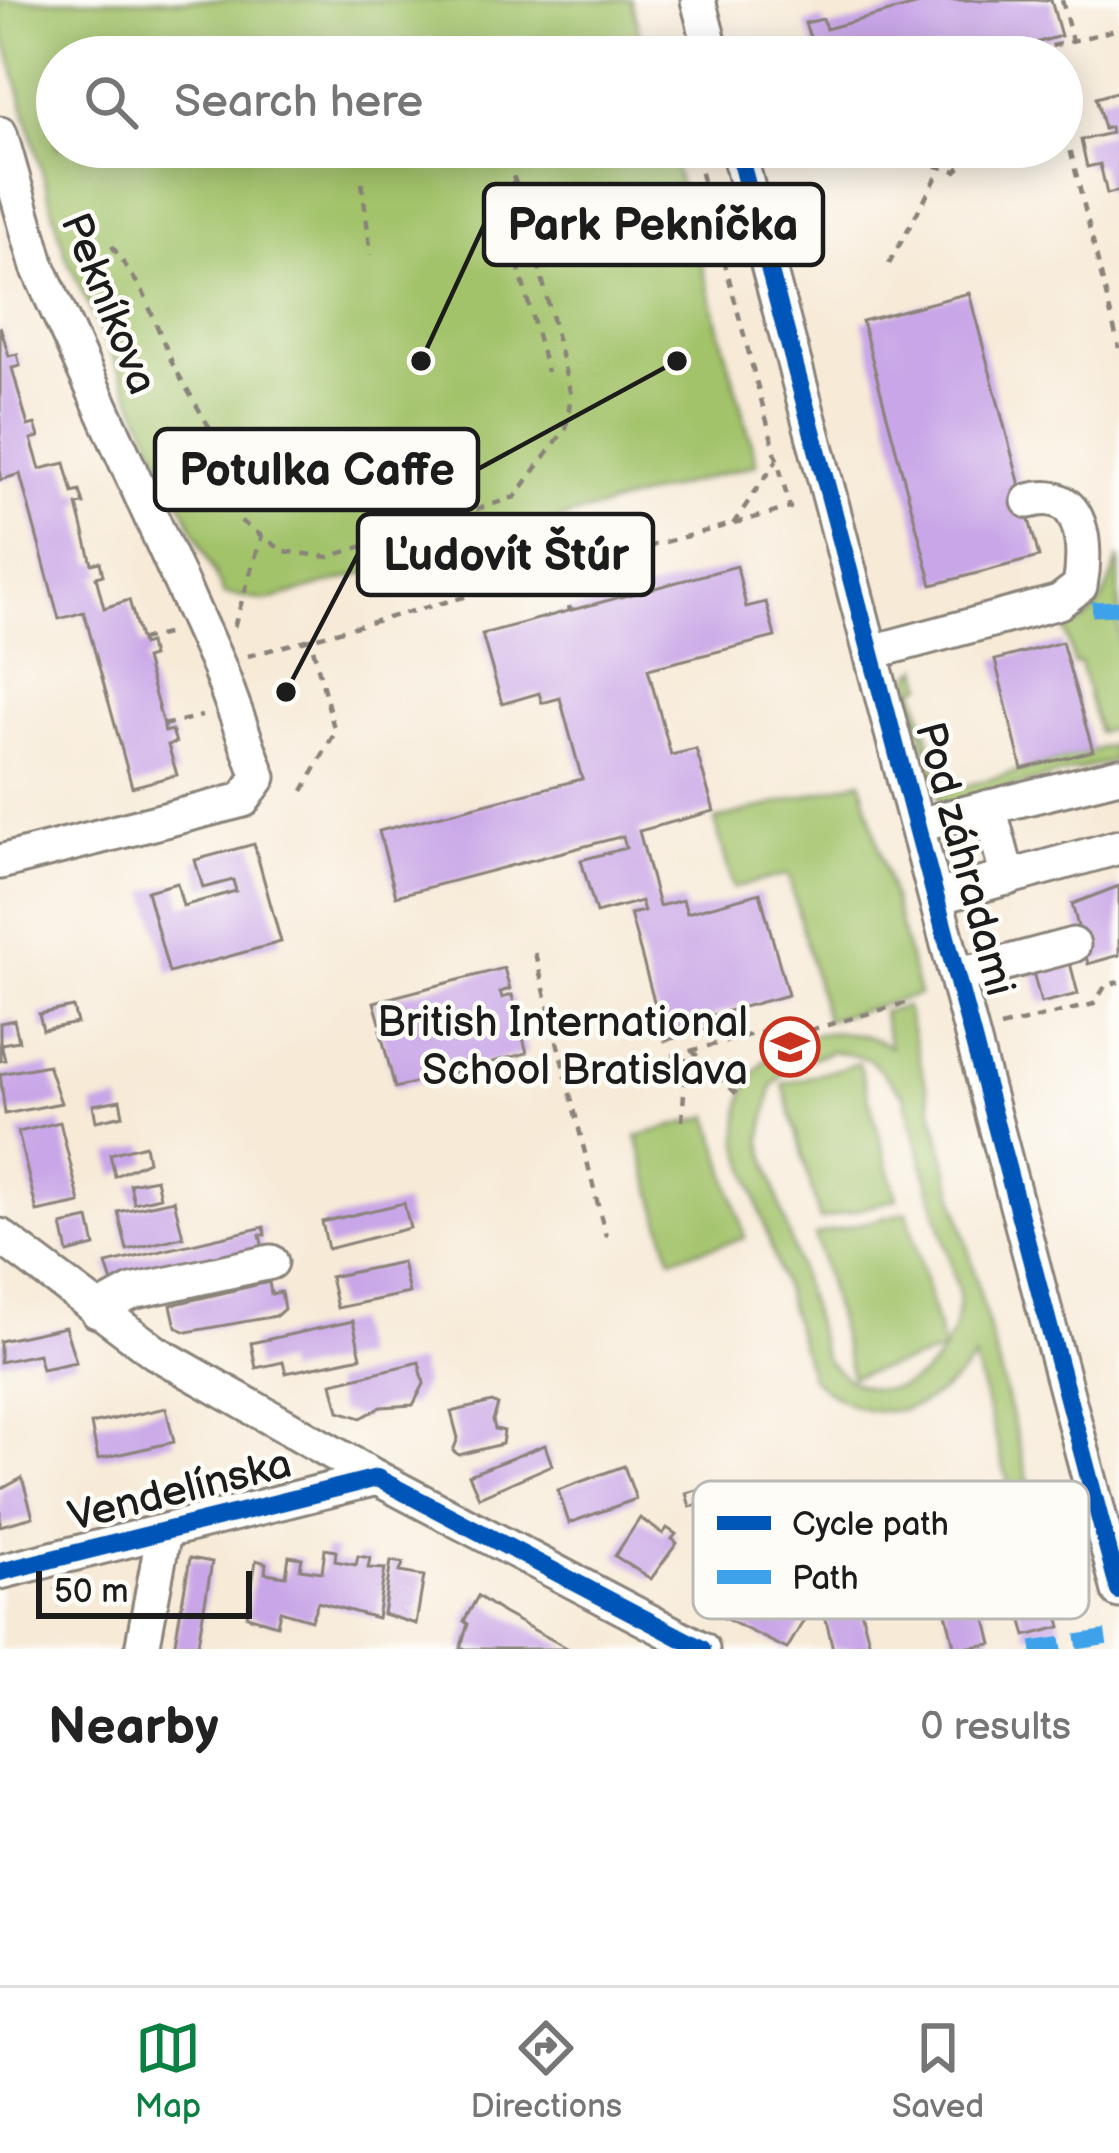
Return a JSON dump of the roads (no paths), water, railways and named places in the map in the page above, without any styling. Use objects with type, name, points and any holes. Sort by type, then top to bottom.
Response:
[{"type":"street","points":[[698,0],[707,36]]},
{"type":"street","name":"Pekníkova","points":[[0,134],[38,267],[222,664],[259,777],[243,800],[0,862]]},
{"type":"street","name":"Pod záhradami","points":[[743,168],[1119,1591]]},
{"type":"street","points":[[872,652],[1059,602],[1080,586],[1088,548],[1081,524],[1066,506],[1041,498],[1029,501]]},
{"type":"street","points":[[918,825],[1119,775]]},
{"type":"street","points":[[989,807],[1008,878]]},
{"type":"street","points":[[937,897],[1119,847]]},
{"type":"street","points":[[958,976],[1072,945]]},
{"type":"street","points":[[0,1236],[155,1352],[377,1478],[702,1649]]},
{"type":"street","points":[[97,1311],[132,1292],[272,1262]]},
{"type":"street","name":"Vendelínska","points":[[0,1572],[377,1478]]},
{"type":"street","points":[[142,1649],[164,1532]]},
{"type":"place","name":"Park Pekníčka","points":[[421,361]]},
{"type":"place","name":"Potulka Caffe","points":[[677,361]]},
{"type":"place","name":"Ľudovít Štúr","points":[[286,692]]},
{"type":"place","name":"British International School Bratislava","points":[[790,1047]]}]
